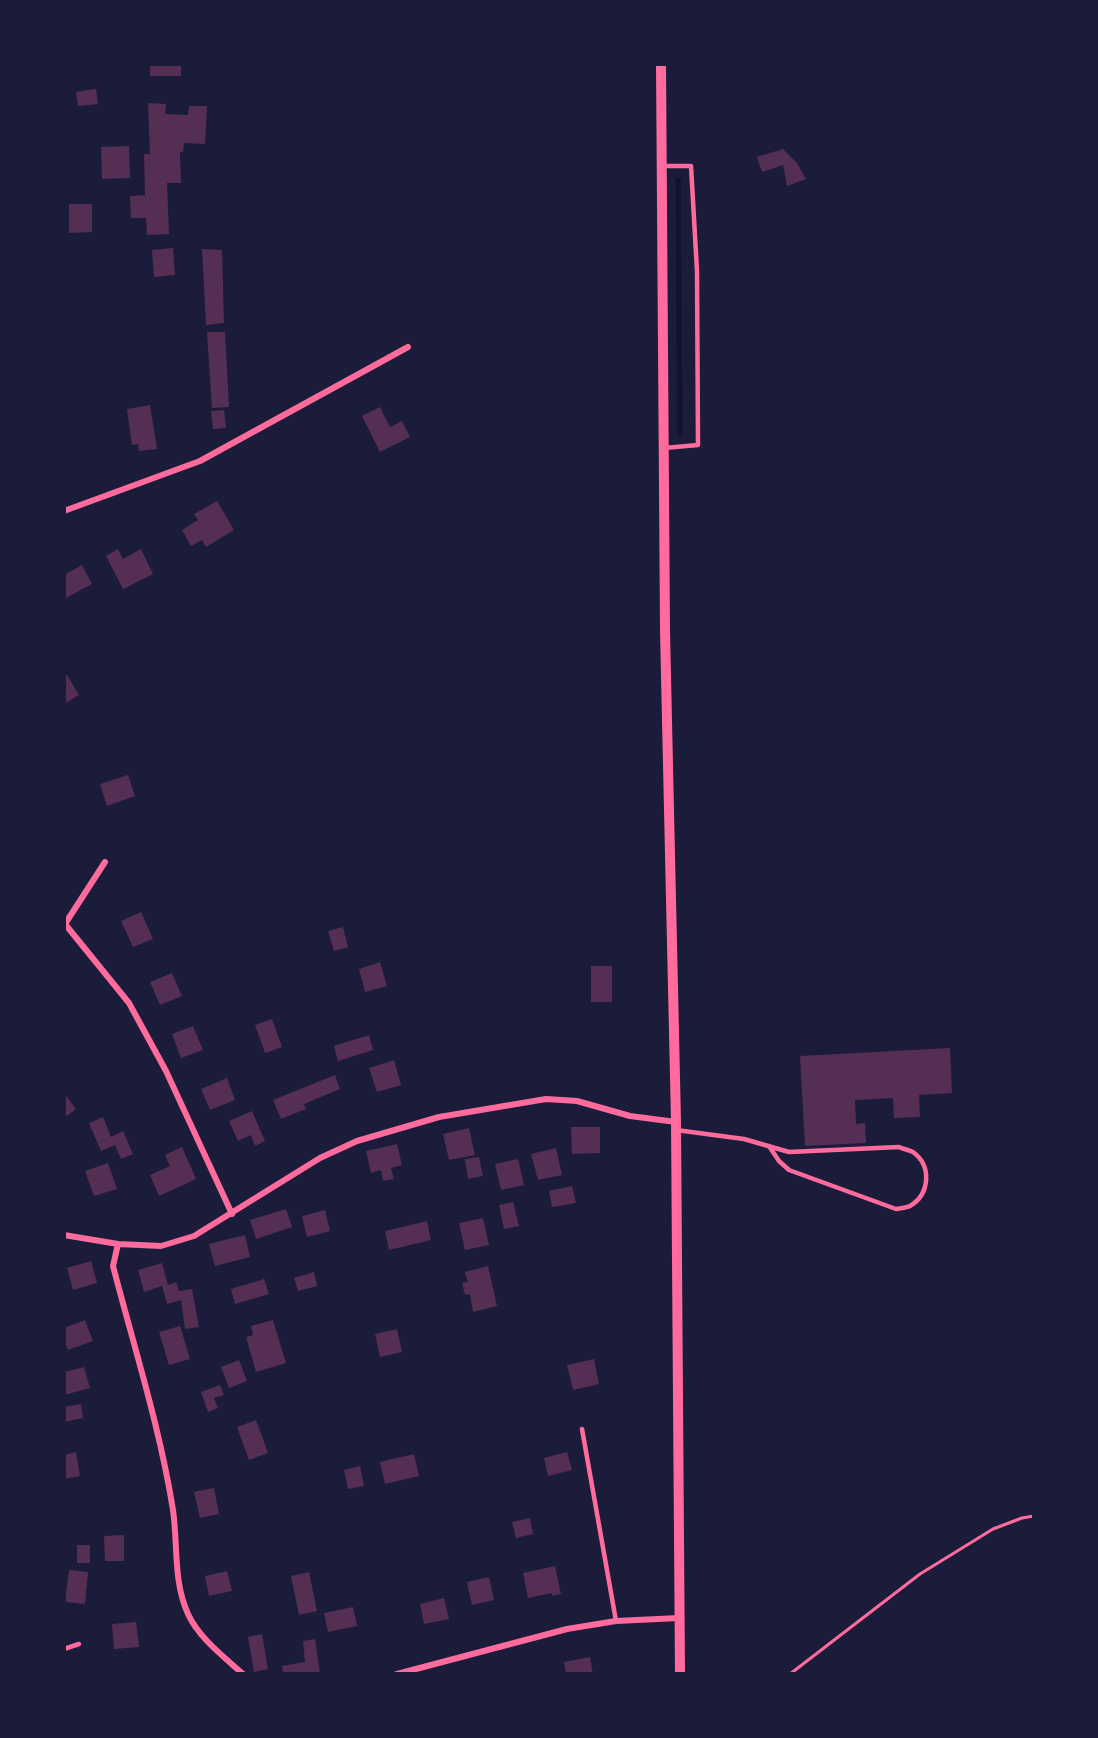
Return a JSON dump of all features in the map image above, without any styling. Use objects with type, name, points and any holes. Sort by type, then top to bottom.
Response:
[{"type":"street","points":[[661,64],[670,899],[676,1126],[680,1674]]},
{"type":"street","points":[[64,511],[200,461],[408,347]]},
{"type":"street","points":[[105,862],[65,924],[129,1003],[166,1071],[232,1214]]},
{"type":"street","points":[[64,1235],[118,1244],[161,1246],[194,1236],[320,1158],[357,1141],[426,1119],[546,1099],[577,1101],[676,1126]]},
{"type":"street","points":[[118,1244],[113,1266],[149,1404],[173,1510],[178,1589],[188,1615],[202,1636],[243,1674]]},
{"type":"street","points":[[397,1674],[567,1629],[616,1621],[679,1618]]},
{"type":"lane","points":[[663,166],[691,166],[698,271],[698,445],[664,448]]},
{"type":"lane","points":[[676,1126],[744,1139],[769,1146],[789,1152],[899,1147],[912,1152],[924,1164],[928,1181],[921,1194],[910,1206],[896,1209],[789,1170],[779,1161],[769,1146]]},
{"type":"lane","points":[[582,1429],[616,1621]]},
{"type":"lane","points":[[64,1649],[79,1644]]},
{"type":"path","points":[[790,1674],[920,1574],[993,1529],[1034,1516]]},
{"type":"building","points":[[150,64],[181,64],[181,76],[150,76]]},
{"type":"building","points":[[96,89],[98,104],[78,106],[76,92]]},
{"type":"building","points":[[148,103],[166,104],[165,114],[188,115],[189,106],[207,106],[205,144],[184,143],[183,152],[180,152],[181,183],[167,183],[169,234],[147,235],[146,218],[131,218],[130,196],[145,195],[144,154],[150,154]]},
{"type":"building","points":[[129,146],[130,178],[102,179],[101,147]]},
{"type":"building","points":[[783,149],[797,163],[806,179],[787,186],[783,165],[762,172],[757,157]]},
{"type":"building","points":[[69,204],[92,204],[92,232],[69,233]]},
{"type":"building","points":[[173,248],[175,275],[154,277],[152,250]]},
{"type":"building","points":[[202,249],[222,250],[224,323],[206,325]]},
{"type":"building","points":[[207,332],[225,332],[229,407],[212,408]]},
{"type":"building","points":[[150,405],[157,449],[139,451],[138,444],[132,445],[127,409]]},
{"type":"building","points":[[380,407],[390,427],[402,421],[410,437],[380,452],[362,416]]},
{"type":"building","points":[[224,410],[226,428],[213,429],[211,411]]},
{"type":"building","points":[[217,501],[234,530],[206,547],[202,540],[191,546],[182,530],[198,520],[194,514]]},
{"type":"building","points":[[118,549],[123,559],[141,549],[153,574],[123,589],[106,556]]},
{"type":"building","points":[[82,565],[92,584],[64,599],[64,575]]},
{"type":"building","points":[[67,675],[79,695],[64,704],[64,676]]},
{"type":"building","points":[[128,775],[135,796],[107,806],[100,784]]},
{"type":"building","points":[[141,912],[153,939],[133,947],[121,921]]},
{"type":"building","points":[[343,927],[348,947],[334,951],[328,931]]},
{"type":"building","points":[[380,962],[387,986],[365,992],[359,969]]},
{"type":"building","points":[[591,966],[612,966],[612,1002],[591,1002]]},
{"type":"building","points":[[172,973],[182,996],[160,1005],[150,982]]},
{"type":"building","points":[[272,1019],[282,1047],[265,1053],[255,1025]]},
{"type":"building","points":[[193,1026],[203,1050],[181,1058],[172,1034]]},
{"type":"building","points":[[369,1035],[373,1050],[338,1061],[334,1046]]},
{"type":"building","points":[[950,1048],[952,1093],[919,1095],[920,1117],[894,1118],[893,1098],[855,1100],[856,1124],[865,1123],[866,1143],[805,1146],[800,1056]]},
{"type":"building","points":[[394,1060],[401,1085],[377,1092],[369,1068]]},
{"type":"building","points":[[335,1075],[340,1089],[304,1104],[306,1109],[281,1119],[273,1100]]},
{"type":"building","points":[[227,1078],[235,1100],[210,1110],[201,1089]]},
{"type":"building","points":[[64,1093],[76,1109],[64,1118]]},
{"type":"building","points":[[252,1111],[265,1141],[255,1146],[251,1135],[238,1141],[229,1121]]},
{"type":"building","points":[[103,1117],[111,1137],[123,1131],[133,1154],[121,1159],[115,1145],[101,1151],[89,1123]]},
{"type":"building","points":[[571,1127],[600,1127],[600,1153],[572,1154]]},
{"type":"building","points":[[469,1128],[475,1155],[449,1160],[443,1134]]},
{"type":"building","points":[[397,1144],[402,1165],[391,1168],[394,1179],[383,1181],[381,1170],[371,1173],[366,1151]]},
{"type":"building","points":[[182,1147],[196,1179],[159,1196],[150,1175],[170,1166],[165,1155]]},
{"type":"building","points":[[556,1148],[562,1175],[538,1180],[531,1154]]},
{"type":"building","points":[[479,1157],[483,1176],[468,1179],[465,1159]]},
{"type":"building","points":[[518,1159],[524,1185],[501,1190],[495,1164]]},
{"type":"building","points":[[108,1163],[117,1189],[94,1196],[85,1171]]},
{"type":"building","points":[[572,1186],[576,1203],[552,1207],[549,1191]]},
{"type":"building","points":[[513,1202],[519,1226],[504,1229],[499,1205]]},
{"type":"building","points":[[286,1209],[292,1227],[256,1239],[250,1220]]},
{"type":"building","points":[[325,1210],[330,1231],[307,1237],[302,1216]]},
{"type":"building","points":[[483,1218],[489,1245],[465,1250],[459,1223]]},
{"type":"building","points":[[427,1221],[431,1240],[389,1250],[385,1231]]},
{"type":"building","points":[[245,1235],[250,1257],[215,1266],[209,1244]]},
{"type":"building","points":[[91,1261],[97,1283],[73,1290],[67,1268]]},
{"type":"building","points":[[162,1263],[168,1285],[176,1282],[179,1291],[192,1289],[199,1327],[185,1329],[181,1300],[167,1304],[162,1286],[144,1292],[138,1270]]},
{"type":"building","points":[[488,1266],[497,1306],[473,1312],[470,1294],[465,1295],[462,1283],[468,1282],[465,1272]]},
{"type":"building","points":[[314,1272],[317,1286],[298,1291],[294,1278]]},
{"type":"building","points":[[264,1279],[269,1294],[235,1304],[231,1289]]},
{"type":"building","points":[[85,1320],[93,1341],[68,1350],[64,1341],[64,1328]]},
{"type":"building","points":[[273,1320],[286,1363],[256,1372],[246,1337],[253,1335],[251,1326]]},
{"type":"building","points":[[180,1326],[190,1359],[169,1365],[159,1332]]},
{"type":"building","points":[[397,1329],[402,1352],[380,1357],[375,1334]]},
{"type":"building","points":[[594,1359],[599,1384],[573,1390],[567,1365]]},
{"type":"building","points":[[239,1360],[247,1381],[229,1388],[221,1367]]},
{"type":"building","points":[[84,1367],[90,1388],[64,1395],[64,1372]]},
{"type":"building","points":[[220,1385],[224,1395],[214,1398],[218,1408],[208,1412],[201,1392]]},
{"type":"building","points":[[81,1404],[83,1418],[64,1422],[64,1407]]},
{"type":"building","points":[[256,1420],[268,1453],[249,1460],[237,1427]]},
{"type":"building","points":[[76,1452],[80,1476],[64,1479],[64,1455]]},
{"type":"building","points":[[567,1452],[572,1470],[548,1476],[544,1458]]},
{"type":"building","points":[[414,1454],[419,1476],[385,1484],[380,1462]]},
{"type":"building","points":[[360,1466],[364,1486],[348,1489],[344,1470]]},
{"type":"building","points":[[214,1488],[219,1514],[200,1518],[194,1492]]},
{"type":"building","points":[[530,1518],[533,1534],[516,1538],[512,1522]]},
{"type":"building","points":[[124,1535],[124,1561],[105,1561],[104,1536]]},
{"type":"building","points":[[77,1545],[90,1545],[90,1563],[77,1563]]},
{"type":"building","points":[[555,1566],[561,1594],[552,1596],[552,1593],[528,1598],[523,1573]]},
{"type":"building","points":[[69,1570],[88,1572],[85,1604],[65,1602]]},
{"type":"building","points":[[227,1571],[232,1591],[209,1596],[205,1576]]},
{"type":"building","points":[[309,1572],[317,1611],[299,1615],[291,1576]]},
{"type":"building","points":[[489,1577],[494,1600],[472,1605],[467,1582]]},
{"type":"building","points":[[444,1598],[449,1619],[424,1624],[420,1604]]},
{"type":"building","points":[[353,1607],[357,1626],[328,1632],[324,1613]]},
{"type":"building","points":[[136,1622],[139,1647],[114,1649],[112,1624]]},
{"type":"building","points":[[262,1634],[268,1669],[254,1672],[248,1637]]},
{"type":"building","points":[[315,1639],[320,1674],[283,1674],[282,1666],[305,1662],[303,1641]]},
{"type":"building","points":[[590,1657],[593,1674],[566,1674],[564,1662]]},
{"type":"waterway","points":[[678,180],[680,432]]}]
